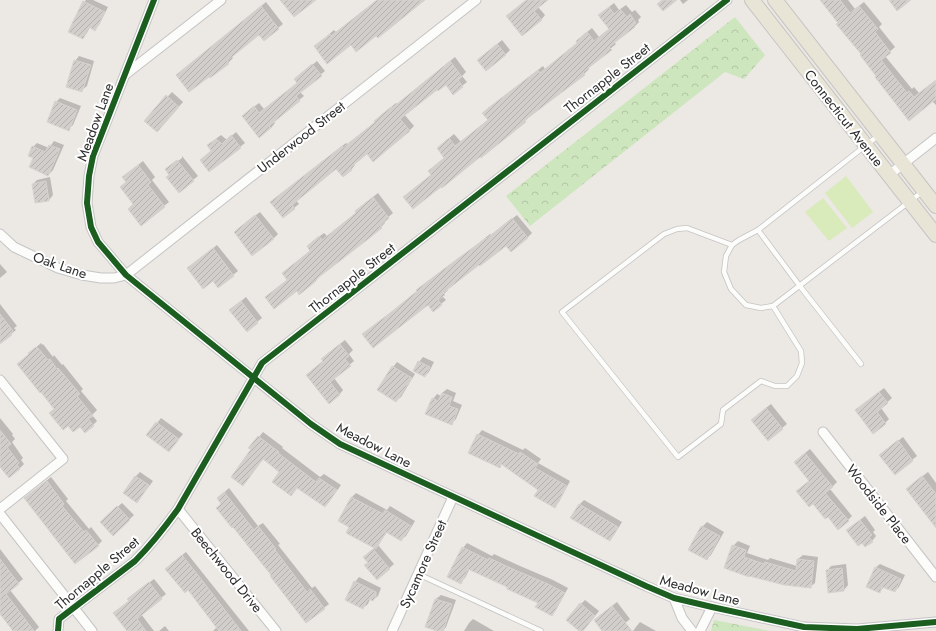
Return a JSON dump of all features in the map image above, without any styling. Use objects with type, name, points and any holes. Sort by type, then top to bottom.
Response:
[{"type":"main road","name":"Connecticut Avenue","points":[[752,0],[936,235]]},
{"type":"main road","name":"Connecticut Avenue","points":[[775,0],[936,206]]},
{"type":"street","name":"Meadow Lane","points":[[154,0],[126,74],[92,156],[87,203],[91,227],[98,242],[126,275],[311,424],[340,444],[674,598],[804,627],[857,629],[936,622]]},
{"type":"street","points":[[126,74],[221,0]]},
{"type":"street","name":"Underwood Street","points":[[126,275],[476,0]]},
{"type":"street","name":"Thornapple Street","points":[[58,631],[59,619],[135,561],[146,551],[164,528],[178,509],[262,363],[726,0]]},
{"type":"street","points":[[889,175],[936,138]]},
{"type":"street","name":"Oak Lane","points":[[0,234],[14,247],[58,268],[82,275],[101,278],[114,278],[126,275]]},
{"type":"street","points":[[0,380],[63,459],[0,509]]},
{"type":"street","name":"Woodside Place","points":[[823,432],[936,577]]},
{"type":"street","name":"Sycamore Street","points":[[392,631],[453,497]]},
{"type":"street","name":"Beechwood Drive","points":[[178,509],[276,631]]},
{"type":"street","points":[[0,514],[92,631]]},
{"type":"street","points":[[674,598],[682,618],[692,631]]},
{"type":"street","points":[[700,631],[712,607]]},
{"type":"lane","points":[[880,135],[758,230],[739,240],[732,246],[726,256],[724,272],[731,289],[746,305],[761,308],[773,306],[924,191]]},
{"type":"lane","points":[[732,246],[687,228],[676,229],[664,234],[562,312],[678,456],[721,424],[723,410],[761,381],[775,386],[787,386],[797,376],[802,363],[801,351],[773,306]]},
{"type":"lane","points":[[758,230],[861,364]]},
{"type":"lane","points":[[418,574],[540,631]]},
{"type":"green space","points":[[735,17],[765,55],[744,79],[725,72],[530,226],[506,196]]},
{"type":"green space","points":[[846,176],[873,212],[852,228],[825,193]]},
{"type":"green space","points":[[823,198],[847,228],[829,241],[805,212]]},
{"type":"green space","points":[[714,620],[770,631],[711,631]]},
{"type":"building","points":[[280,0],[316,0],[294,17]]},
{"type":"building","points":[[377,0],[425,0],[378,38],[376,36],[356,52],[351,45],[327,64],[314,46],[330,34],[331,36]]},
{"type":"building","points":[[526,0],[548,0],[534,11],[542,20],[522,36],[506,16]]},
{"type":"building","points":[[662,0],[677,0],[663,11],[657,4]]},
{"type":"building","points":[[820,0],[840,0],[850,13],[859,6],[878,29],[875,32],[891,53],[881,60],[907,93],[909,91],[914,97],[936,80],[936,99],[909,121],[875,77],[876,76],[860,55],[861,54],[836,24],[838,23]]},
{"type":"building","points":[[889,0],[911,0],[897,11]]},
{"type":"building","points":[[83,1],[105,12],[95,31],[89,27],[83,39],[68,32]]},
{"type":"building","points":[[261,6],[279,29],[264,41],[259,35],[227,61],[229,64],[189,92],[176,75]]},
{"type":"building","points":[[609,7],[614,14],[620,9],[627,17],[630,14],[636,23],[633,25],[635,27],[609,47],[612,50],[583,72],[585,75],[525,120],[526,122],[481,158],[480,157],[413,209],[403,197],[431,175],[428,171],[444,158],[437,148],[449,138],[455,146],[488,120],[482,113],[538,70],[540,73],[577,43],[576,41],[587,32],[594,41],[609,29],[598,15]]},
{"type":"building","points":[[497,44],[506,55],[486,71],[477,60]]},
{"type":"building","points":[[74,60],[91,65],[82,92],[66,87]]},
{"type":"building","points":[[450,61],[462,77],[458,80],[463,87],[453,95],[446,85],[438,91],[437,90],[400,119],[410,131],[373,162],[367,154],[350,168],[352,170],[343,177],[336,169],[292,205],[295,209],[283,218],[270,202],[342,146],[343,148],[391,107],[392,108]]},
{"type":"building","points":[[312,64],[322,76],[296,96],[300,101],[269,126],[271,128],[259,138],[242,116],[254,106],[259,113],[297,83],[294,79]]},
{"type":"building","points":[[166,95],[179,107],[157,132],[144,121]]},
{"type":"building","points":[[55,101],[77,110],[69,131],[47,122]]},
{"type":"building","points":[[231,135],[241,148],[209,172],[200,160],[211,151],[207,145],[216,139],[222,144]]},
{"type":"building","points":[[49,145],[60,149],[48,176],[29,167],[33,158],[28,156],[32,146],[45,152]]},
{"type":"building","points":[[177,160],[194,181],[179,193],[166,177],[169,175],[165,169]]},
{"type":"building","points":[[138,165],[151,182],[148,185],[165,207],[141,226],[128,209],[133,204],[120,187],[126,182],[122,177]]},
{"type":"building","points":[[46,181],[49,201],[35,203],[32,184]]},
{"type":"building","points":[[373,197],[389,218],[380,226],[382,228],[314,281],[315,282],[299,295],[297,291],[274,309],[265,297],[287,280],[282,273],[310,251],[307,246],[319,236],[322,240],[356,213],[355,211]]},
{"type":"building","points":[[255,215],[274,239],[252,256],[234,232]]},
{"type":"building","points":[[512,218],[528,238],[511,252],[506,246],[480,266],[479,265],[443,293],[445,295],[438,300],[442,305],[433,312],[428,305],[373,348],[362,334],[417,291],[416,290]]},
{"type":"building","points":[[213,248],[234,276],[218,288],[213,281],[203,289],[187,268]]},
{"type":"building","points":[[241,301],[258,323],[247,332],[229,310]]},
{"type":"building","points":[[0,314],[13,331],[10,333],[12,335],[0,344]]},
{"type":"building","points":[[340,344],[349,356],[345,359],[351,366],[330,382],[340,395],[329,404],[306,375],[323,361],[321,359]]},
{"type":"building","points":[[36,347],[48,360],[50,359],[80,394],[77,396],[93,416],[88,419],[94,426],[85,433],[80,427],[73,432],[68,426],[63,430],[49,413],[54,409],[17,364]]},
{"type":"building","points":[[418,361],[430,367],[425,377],[413,371]]},
{"type":"building","points":[[392,366],[412,378],[396,402],[377,390]]},
{"type":"building","points":[[879,392],[888,403],[877,412],[886,424],[873,434],[855,410]]},
{"type":"building","points":[[442,393],[452,397],[449,406],[458,409],[452,425],[425,414],[432,398],[438,401]]},
{"type":"building","points":[[766,408],[783,429],[768,441],[751,420]]},
{"type":"building","points":[[156,422],[179,439],[169,452],[146,435]]},
{"type":"building","points":[[0,430],[11,444],[7,447],[19,463],[17,465],[20,469],[9,478],[0,467]]},
{"type":"building","points":[[477,434],[519,454],[520,452],[538,464],[535,468],[567,486],[555,508],[534,496],[538,490],[501,464],[500,468],[468,453]]},
{"type":"building","points":[[258,436],[316,482],[319,478],[337,490],[325,507],[297,488],[291,496],[272,482],[279,472],[263,459],[243,486],[231,477],[251,449],[248,448]]},
{"type":"building","points":[[898,440],[913,461],[895,475],[879,455]]},
{"type":"building","points":[[805,453],[833,487],[825,493],[849,521],[838,530],[828,517],[825,519],[813,504],[809,507],[796,491],[809,481],[794,462]]},
{"type":"building","points":[[135,476],[149,485],[137,503],[123,493]]},
{"type":"building","points":[[922,476],[936,494],[936,528],[906,489]]},
{"type":"building","points":[[47,481],[64,504],[62,506],[84,532],[86,530],[99,546],[75,564],[24,498]]},
{"type":"building","points":[[224,492],[254,530],[258,526],[307,592],[310,589],[325,609],[306,623],[270,576],[271,575],[216,508],[221,504],[217,498]]},
{"type":"building","points":[[351,497],[383,514],[385,510],[411,526],[401,541],[386,532],[376,549],[346,533],[349,527],[338,521]]},
{"type":"building","points":[[579,504],[618,527],[610,541],[570,518]]},
{"type":"building","points":[[117,506],[130,520],[113,536],[100,522]]},
{"type":"building","points":[[860,520],[872,535],[869,537],[873,542],[865,547],[862,543],[858,546],[846,530]]},
{"type":"building","points":[[701,526],[720,536],[707,560],[688,550]]},
{"type":"building","points":[[732,545],[746,550],[744,557],[764,564],[765,562],[796,571],[797,559],[814,561],[811,588],[784,585],[749,577],[724,568]]},
{"type":"building","points":[[462,547],[488,560],[489,558],[548,584],[565,593],[552,616],[535,607],[538,603],[468,569],[461,584],[447,577]]},
{"type":"building","points":[[373,549],[390,569],[377,580],[364,565],[368,563],[363,557]]},
{"type":"building","points":[[182,555],[241,631],[219,631],[188,590],[185,593],[165,569]]},
{"type":"building","points":[[0,559],[19,584],[6,594],[34,631],[13,631],[0,614]]},
{"type":"building","points":[[875,567],[901,579],[895,592],[882,587],[880,593],[866,587]]},
{"type":"building","points":[[842,568],[844,591],[828,593],[826,570]]},
{"type":"building","points":[[354,581],[376,592],[376,596],[373,601],[368,599],[363,609],[345,600]]},
{"type":"building","points":[[149,582],[162,599],[137,619],[146,631],[127,631],[113,613],[129,601],[127,599]]},
{"type":"building","points":[[435,599],[452,604],[443,631],[437,631],[425,627]]},
{"type":"building","points":[[580,603],[595,616],[583,631],[579,631],[566,620]]},
{"type":"building","points":[[612,606],[632,631],[602,631],[594,620]]},
{"type":"cycle path","points":[[154,0],[93,156],[89,176],[87,203],[91,227],[98,242],[126,275],[311,424],[340,444],[674,598],[804,627],[857,629],[936,622]]},
{"type":"cycle path","points":[[58,631],[59,619],[135,561],[178,509],[262,363],[727,0]]}]
